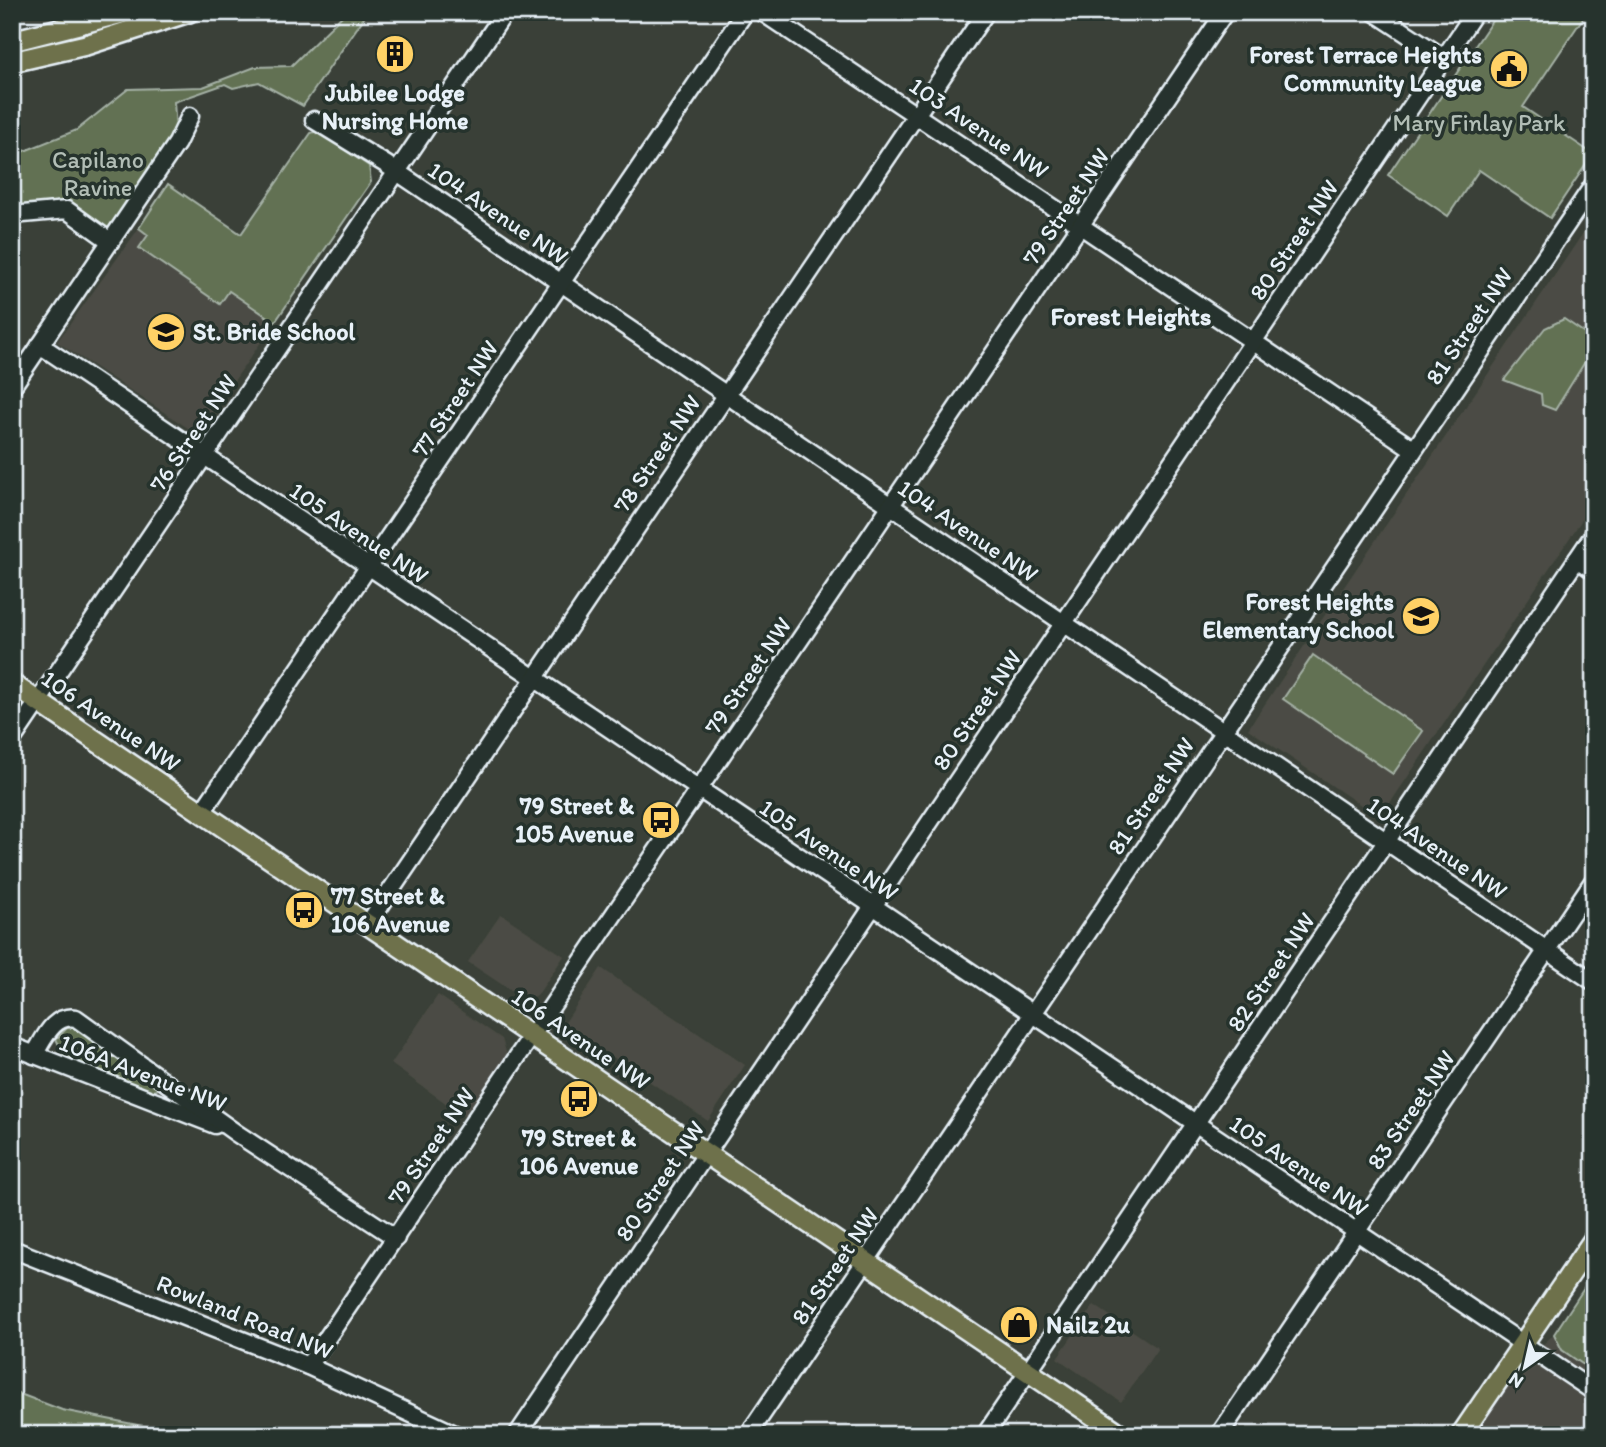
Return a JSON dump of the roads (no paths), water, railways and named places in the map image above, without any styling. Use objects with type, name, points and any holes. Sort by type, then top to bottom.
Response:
[{"type":"main road","points":[[12,41],[126,12]]},
{"type":"main road","points":[[12,62],[86,45],[189,12]]},
{"type":"main road","name":"106 Avenue NW","points":[[12,684],[1122,1435]]},
{"type":"main road","points":[[1461,1435],[1594,1239]]},
{"type":"street","name":"76 Street NW","points":[[12,740],[505,12]]},
{"type":"street","name":"77 Street NW","points":[[202,812],[746,12]]},
{"type":"street","name":"103 Avenue NW","points":[[762,12],[1082,224],[1413,449]]},
{"type":"street","name":"78 Street NW","points":[[368,924],[532,677],[986,12]]},
{"type":"street","name":"79 Street NW","points":[[308,1366],[1225,12]]},
{"type":"street","points":[[1374,12],[1444,58]]},
{"type":"street","name":"80 Street NW","points":[[517,1435],[1475,12]]},
{"type":"street","points":[[12,387],[177,143],[190,116]]},
{"type":"street","name":"104 Avenue NW","points":[[314,120],[398,172],[1594,982]]},
{"type":"street","name":"81 Street NW","points":[[748,1435],[1594,184]]},
{"type":"street","points":[[12,215],[67,210],[110,241]]},
{"type":"street","name":"105 Avenue NW","points":[[40,345],[1593,1391]]},
{"type":"street","name":"82 Street NW","points":[[985,1435],[1594,534]]},
{"type":"street","points":[[1577,559],[1594,571]]},
{"type":"street","name":"83 Street NW","points":[[1219,1435],[1594,880]]},
{"type":"street","name":"106A Avenue NW","points":[[34,1055],[54,1024],[64,1018],[76,1018],[236,1133],[396,1238]]},
{"type":"street","name":"106A Avenue NW","points":[[12,1046],[236,1133]]},
{"type":"street","name":"Rowland Road NW","points":[[12,1249],[308,1366],[457,1435]]},
{"type":"place","name":"Jubilee Lodge Nursing Home","points":[[395,54]]},
{"type":"place","name":"Forest Terrace Heights Community League","points":[[1509,69]]},
{"type":"place","name":"St. Bride School","points":[[166,332]]},
{"type":"place","name":"Forest Heights Elementary School","points":[[1421,616]]},
{"type":"place","name":"79 Street & 105 Avenue","points":[[661,820]]},
{"type":"place","name":"77 Street & 106 Avenue","points":[[304,910]]},
{"type":"place","name":"79 Street & 106 Avenue","points":[[579,1099]]},
{"type":"place","name":"Nailz 2u","points":[[1019,1325]]},
{"type":"district","name":"Forest Heights","points":[[1131,316]]},
{"type":"park label","name":"Mary Finlay Park","points":[[1479,123]]},
{"type":"park label","name":"Capilano Ravine","points":[[98,174]]}]
